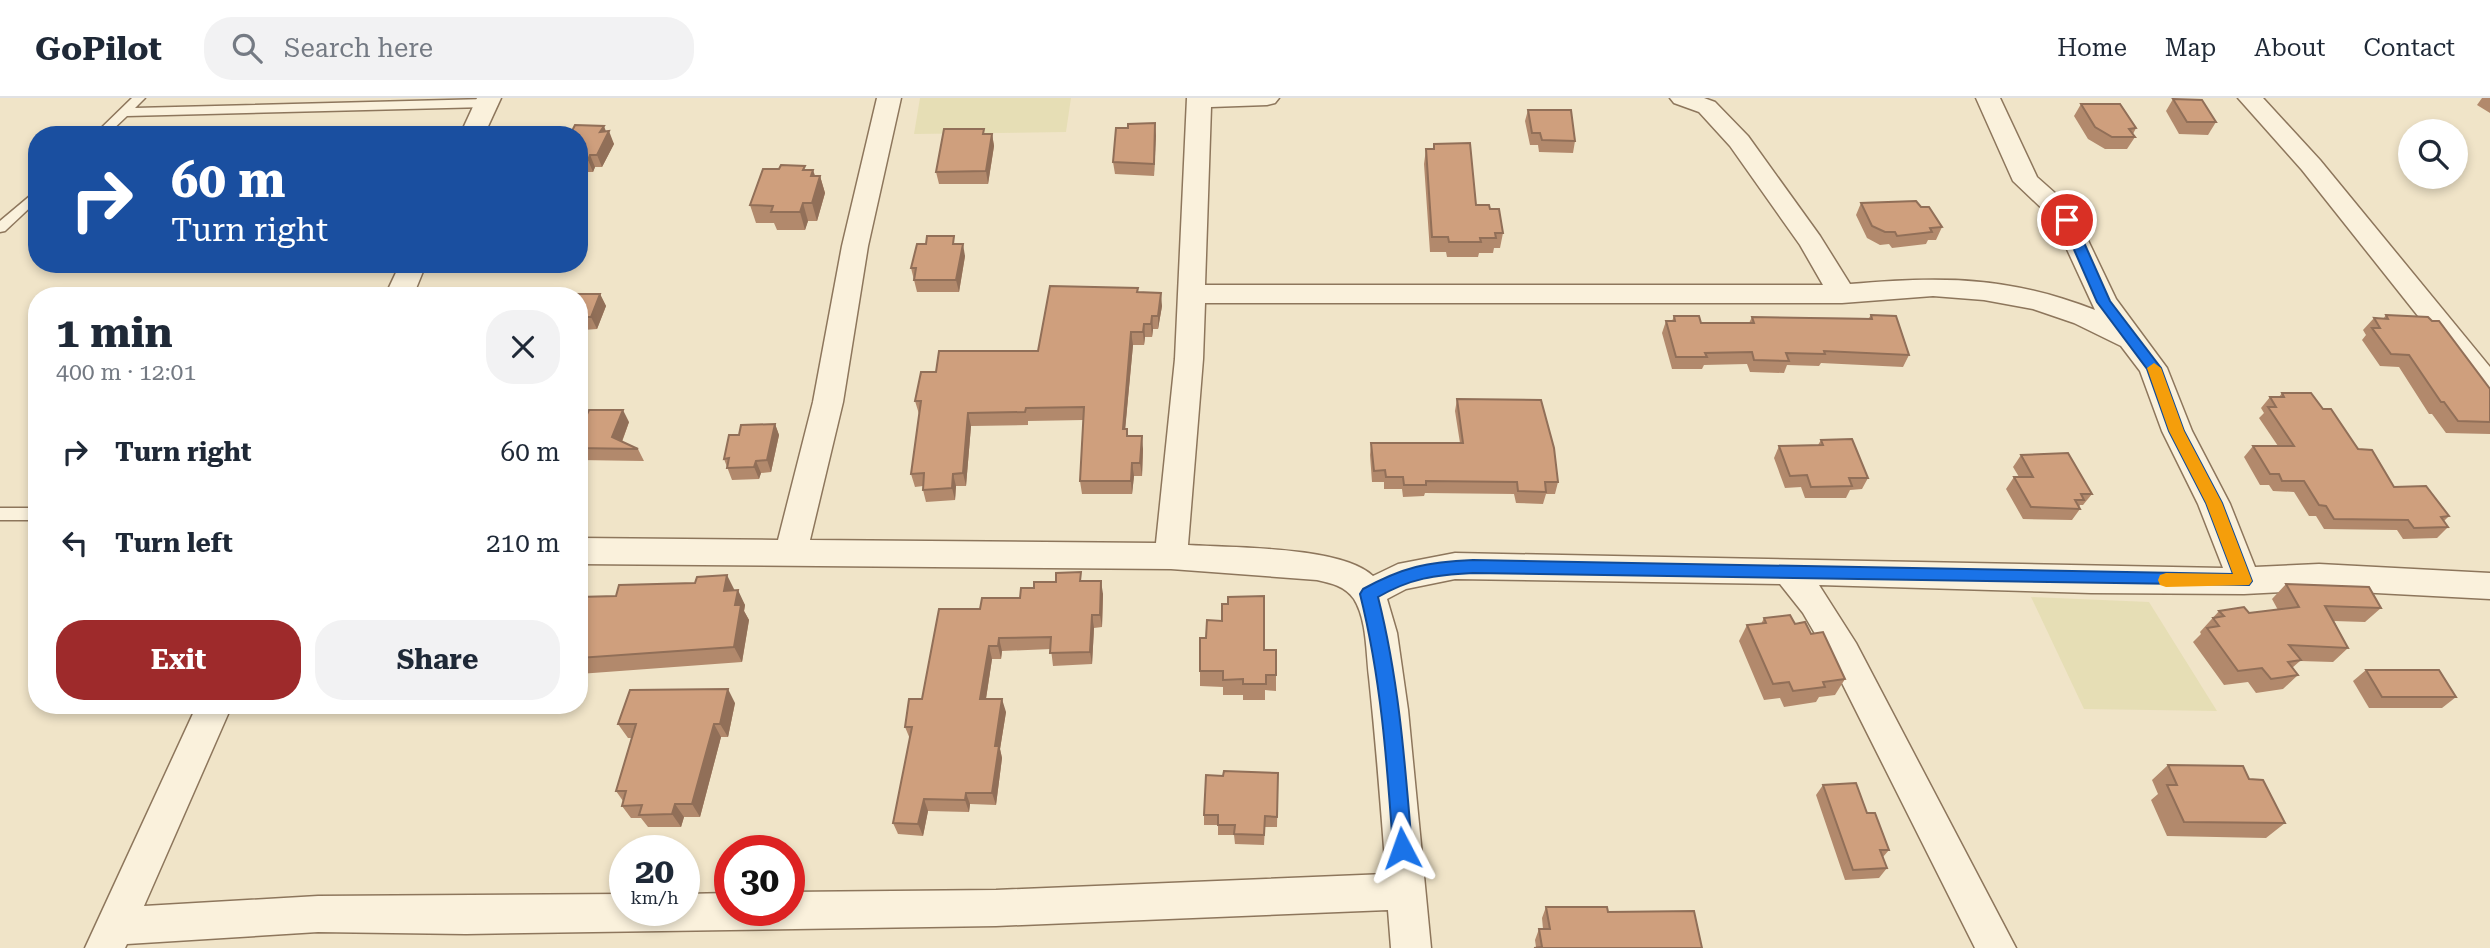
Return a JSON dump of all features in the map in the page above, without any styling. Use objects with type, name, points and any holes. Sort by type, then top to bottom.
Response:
[{"type":"street","points":[[791,554],[828,402],[857,234],[889,98]]},
{"type":"street","points":[[1171,556],[1193,294],[1199,99],[1267,98]]},
{"type":"street","points":[[1682,98],[1707,107],[1739,142],[1811,242],[1842,294]]},
{"type":"street","points":[[1988,98],[2026,181],[2064,215],[2104,302],[2154,368],[2177,431],[2214,503],[2244,581]]},
{"type":"street","points":[[2250,98],[2278,126],[2490,387]]},
{"type":"street","points":[[476,126],[488,100]]},
{"type":"street","points":[[1193,294],[1842,294],[1932,287],[2003,294],[2076,312],[2129,338]]},
{"type":"street","points":[[588,551],[1171,556],[1317,567],[1338,571],[1359,580],[1369,594],[1383,650],[1392,720],[1411,948]]},
{"type":"street","points":[[1369,594],[1398,577],[1455,566],[1789,571],[2091,580],[2244,581],[2319,577],[2490,586]]},
{"type":"street","points":[[1789,571],[1815,604],[1844,653],[1996,948]]},
{"type":"street","points":[[110,937],[211,714]]},
{"type":"street","points":[[110,937],[317,914],[466,915],[996,908],[1405,891]]},
{"type":"lane","points":[[110,126],[139,98]]},
{"type":"lane","points":[[125,112],[488,100]]},
{"type":"lane","points":[[0,228],[28,202]]},
{"type":"lane","points":[[0,514],[28,514]]},
{"type":"shaded area","points":[[920,98],[1071,98],[1066,132],[914,134]]},
{"type":"shaded area","points":[[2031,597],[2149,602],[2217,711],[2084,709]]},
{"type":"building","points":[[2173,99],[2202,100],[2216,122],[2187,122]]},
{"type":"building","points":[[2081,104],[2120,104],[2136,128],[2129,129],[2135,137],[2112,137],[2095,127]]},
{"type":"building","points":[[1528,110],[1571,110],[1575,141],[1542,140],[1540,133],[1532,133]]},
{"type":"building","points":[[1155,123],[1154,164],[1113,162],[1116,128],[1128,128],[1128,124]]},
{"type":"building","points":[[575,125],[604,126],[600,132],[609,131],[597,155],[590,155],[588,160],[588,126]]},
{"type":"building","points":[[944,129],[984,129],[983,134],[992,134],[986,171],[936,172]]},
{"type":"building","points":[[1470,143],[1476,205],[1489,205],[1490,209],[1499,209],[1503,233],[1495,233],[1496,238],[1480,238],[1481,242],[1449,242],[1448,237],[1432,237],[1426,149],[1434,149],[1434,144]]},
{"type":"building","points":[[781,165],[805,166],[803,170],[813,170],[811,176],[820,176],[812,203],[803,203],[800,212],[771,212],[773,206],[750,205],[763,169],[779,169]]},
{"type":"building","points":[[1916,201],[1921,207],[1929,207],[1942,227],[1930,228],[1932,232],[1897,236],[1895,232],[1885,232],[1872,226],[1861,203]]},
{"type":"building","points":[[927,236],[954,236],[953,244],[963,244],[956,280],[914,280],[916,268],[911,268],[917,244],[926,244]]},
{"type":"building","points":[[1050,286],[1138,288],[1137,292],[1161,293],[1158,316],[1152,316],[1151,324],[1144,324],[1143,332],[1131,332],[1123,429],[1127,429],[1127,436],[1142,436],[1140,463],[1132,463],[1131,481],[1080,481],[1084,407],[1026,408],[1025,412],[968,413],[963,473],[953,474],[952,488],[923,490],[924,473],[911,474],[921,401],[915,401],[921,372],[936,372],[939,351],[1038,351]]},
{"type":"building","points":[[588,294],[600,294],[591,317],[588,317]]},
{"type":"building","points":[[1871,315],[1896,316],[1909,355],[1824,351],[1825,354],[1786,353],[1789,361],[1754,360],[1752,352],[1676,357],[1666,321],[1675,321],[1674,316],[1699,316],[1701,323],[1754,323],[1752,317],[1872,319]]},
{"type":"building","points":[[2386,315],[2428,317],[2432,321],[2439,321],[2490,389],[2490,422],[2458,421],[2444,402],[2441,402],[2409,355],[2391,354],[2372,328],[2380,328],[2374,318],[2388,319]]},
{"type":"building","points":[[2282,393],[2311,393],[2323,409],[2331,409],[2358,449],[2372,450],[2394,487],[2426,486],[2449,516],[2441,517],[2448,527],[2414,528],[2408,520],[2334,519],[2326,506],[2319,505],[2304,481],[2282,481],[2279,474],[2270,474],[2253,446],[2294,446],[2268,407],[2276,407],[2270,397],[2284,397]]},
{"type":"building","points":[[1457,399],[1541,400],[1554,448],[1558,482],[1545,482],[1546,492],[1518,491],[1517,482],[1426,481],[1426,485],[1404,485],[1403,477],[1386,477],[1385,470],[1374,471],[1371,443],[1463,443]]},
{"type":"building","points":[[623,410],[612,437],[638,449],[588,448],[588,412]]},
{"type":"building","points":[[775,424],[767,460],[756,461],[754,467],[727,468],[729,458],[724,459],[729,435],[739,435],[741,425]]},
{"type":"building","points":[[1852,439],[1868,478],[1849,478],[1852,486],[1811,487],[1807,475],[1790,476],[1779,446],[1823,445],[1821,440]]},
{"type":"building","points":[[2068,453],[2092,494],[2081,494],[2084,500],[2075,500],[2080,509],[2031,507],[2014,477],[2033,477],[2021,455]]},
{"type":"building","points":[[1081,572],[1080,581],[1101,581],[1100,615],[1092,615],[1090,652],[1050,653],[1051,637],[999,638],[998,646],[989,646],[980,699],[1002,699],[992,793],[966,793],[965,800],[924,799],[918,824],[893,823],[912,727],[905,727],[909,699],[922,699],[939,609],[980,609],[982,598],[1020,598],[1021,588],[1034,588],[1034,582],[1056,582],[1056,573]]},
{"type":"building","points":[[727,575],[724,591],[738,590],[735,605],[741,605],[734,647],[588,657],[588,597],[616,596],[619,585],[695,583],[697,577]]},
{"type":"building","points":[[2286,584],[2369,587],[2381,608],[2325,606],[2348,648],[2289,645],[2301,660],[2288,662],[2298,675],[2271,679],[2262,668],[2238,671],[2207,628],[2219,626],[2213,618],[2224,616],[2219,611],[2244,607],[2249,613],[2299,607]]},
{"type":"building","points":[[1264,596],[1264,650],[1276,650],[1276,675],[1266,675],[1266,684],[1243,684],[1243,679],[1223,680],[1223,671],[1200,671],[1200,638],[1206,638],[1207,620],[1222,621],[1222,604],[1228,604],[1228,597]]},
{"type":"building","points":[[1790,615],[1795,624],[1805,622],[1811,634],[1823,632],[1845,679],[1823,682],[1825,687],[1793,691],[1789,682],[1773,684],[1747,625],[1766,623],[1764,618]]},
{"type":"building","points":[[2366,670],[2439,670],[2456,697],[2382,697]]},
{"type":"building","points":[[728,689],[720,724],[714,724],[692,804],[675,804],[672,814],[639,815],[642,805],[622,806],[626,791],[616,791],[636,724],[618,724],[630,690]]},
{"type":"building","points":[[2168,765],[2243,766],[2249,779],[2263,780],[2285,823],[2184,822],[2167,785],[2177,785]]},
{"type":"building","points":[[1224,771],[1278,773],[1277,817],[1265,816],[1264,835],[1234,834],[1235,825],[1218,825],[1218,815],[1204,815],[1206,775],[1223,776]]},
{"type":"building","points":[[1856,783],[1867,813],[1875,813],[1889,850],[1880,850],[1887,868],[1853,870],[1823,785]]},
{"type":"building","points":[[1546,907],[1607,907],[1608,912],[1694,911],[1702,948],[1534,948],[1542,947],[1539,929],[1550,929]]},
{"type":"slow traffic","points":[[2154,368],[2177,431],[2214,503],[2244,581],[2166,580]]},
{"type":"route","points":[[1402,848],[1392,720],[1383,650],[1369,594],[1398,577],[1434,568],[1473,566],[2244,581],[2214,503],[2177,431],[2154,368],[2115,320],[2104,302],[2067,220]]}]
